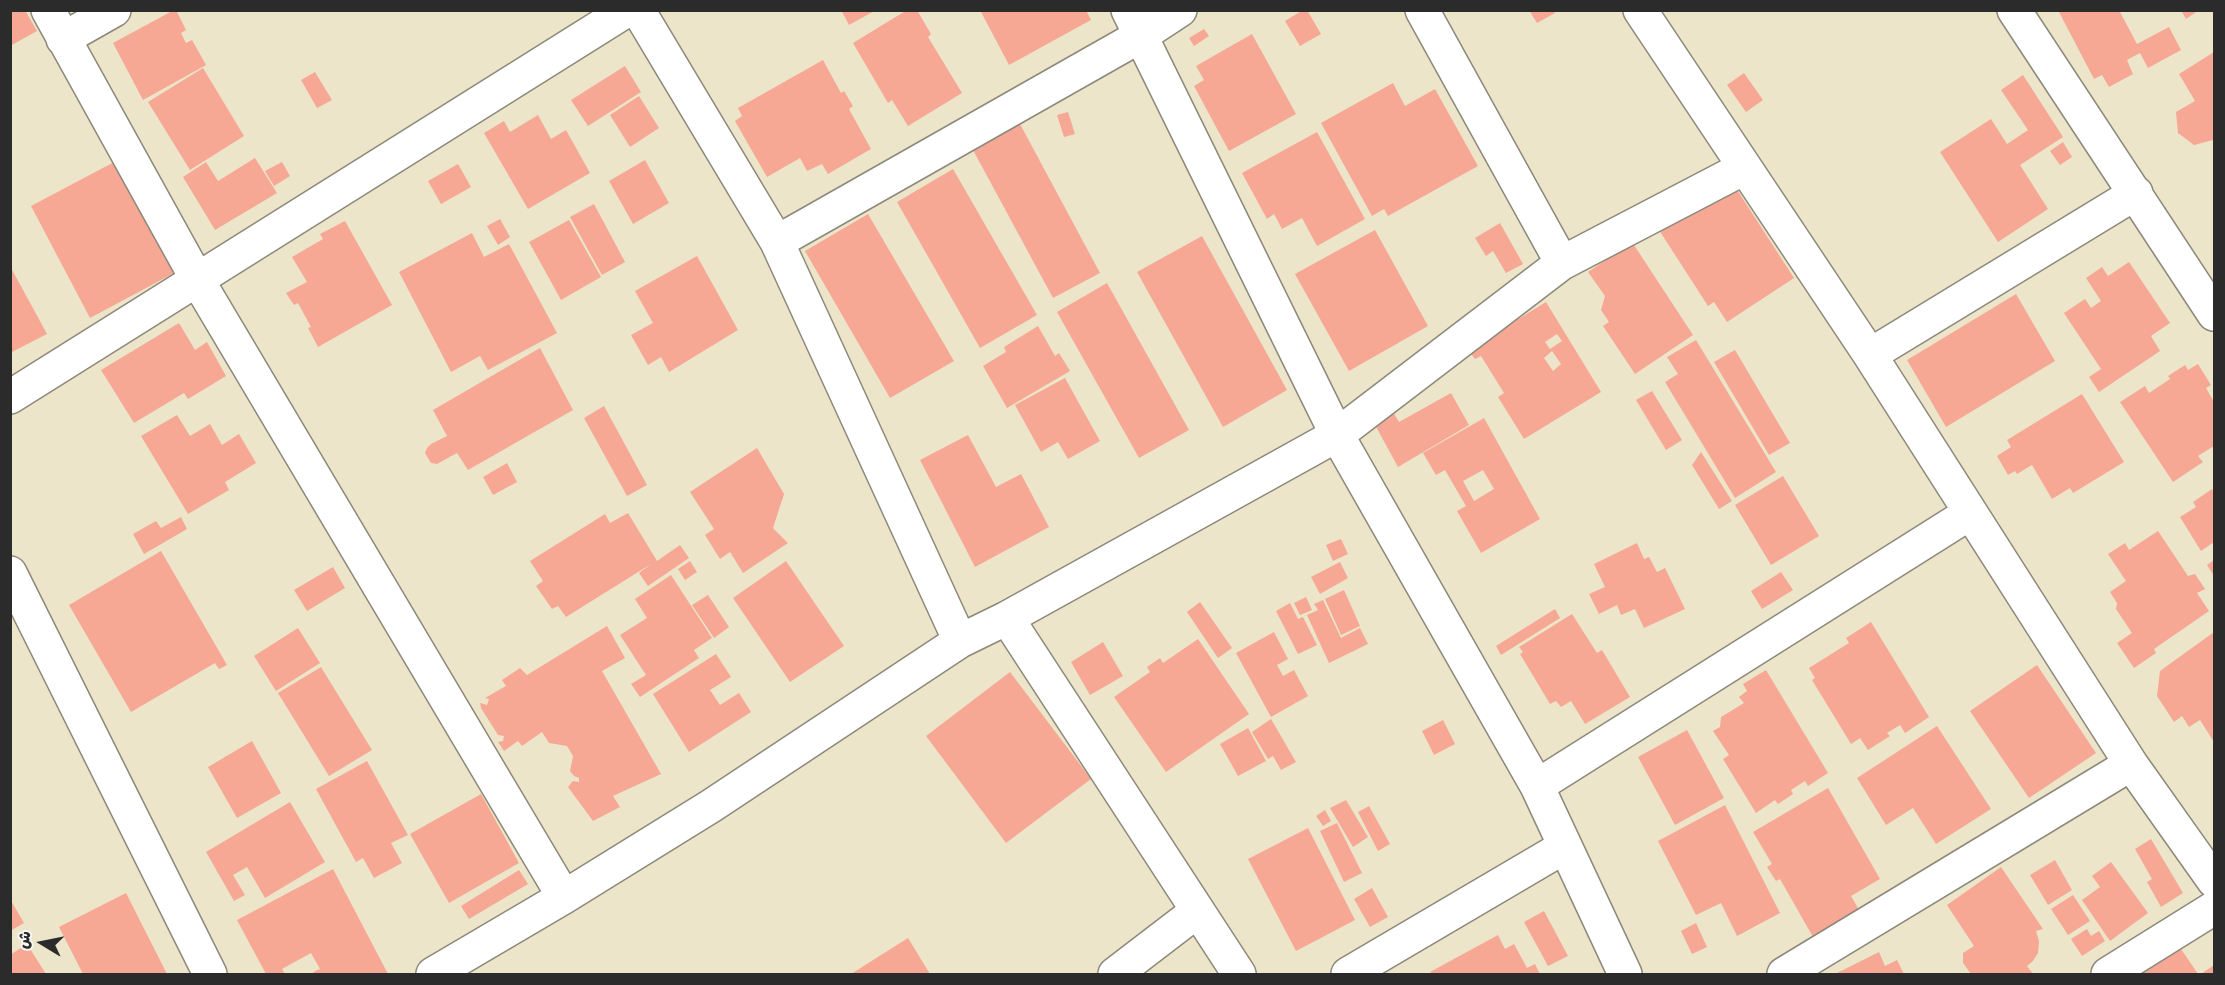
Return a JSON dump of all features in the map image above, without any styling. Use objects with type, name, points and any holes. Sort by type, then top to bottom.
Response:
[{"type":"street","points":[[114,10],[55,25],[198,281],[564,897]]},
{"type":"street","points":[[10,397],[627,10]]},
{"type":"street","points":[[638,10],[777,242],[960,641]]},
{"type":"street","points":[[777,242],[1135,23],[1180,10]]},
{"type":"street","points":[[1422,10],[1562,263]]},
{"type":"street","points":[[1640,10],[1870,355],[2131,764],[2214,881]]},
{"type":"street","points":[[2014,10],[2214,314]]},
{"type":"street","points":[[1135,23],[1336,435],[1537,786],[1625,975]]},
{"type":"street","points":[[433,975],[711,806],[960,641],[1007,618],[1336,435],[1562,263],[1744,168]]},
{"type":"street","points":[[1870,355],[2136,193]]},
{"type":"street","points":[[1537,786],[1970,513]]},
{"type":"street","points":[[10,573],[210,975]]},
{"type":"street","points":[[1007,618],[1239,975]]},
{"type":"street","points":[[1784,975],[2131,764]]},
{"type":"street","points":[[1348,975],[1564,847]]},
{"type":"street","points":[[2108,975],[2214,908]]},
{"type":"street","points":[[1115,975],[1196,912]]},
{"type":"building","points":[[10,10],[25,10],[37,31],[10,46]]},
{"type":"building","points":[[174,10],[186,30],[181,33],[186,43],[192,40],[206,65],[143,100],[113,43]]},
{"type":"building","points":[[841,10],[876,10],[849,25]]},
{"type":"building","points":[[907,10],[917,10],[931,34],[928,37],[962,93],[908,126],[892,100],[888,103],[853,43]]},
{"type":"building","points":[[980,10],[1086,10],[1091,20],[1009,65]]},
{"type":"building","points":[[1307,10],[1321,34],[1300,46],[1285,21]]},
{"type":"building","points":[[1529,10],[1553,10],[1555,13],[1537,23]]},
{"type":"building","points":[[2061,10],[2119,10],[2137,44],[2169,27],[2181,50],[2148,68],[2140,53],[2127,60],[2133,74],[2109,87],[2102,75],[2094,79],[2059,12]]},
{"type":"building","points":[[2181,10],[2199,10],[2186,19]]},
{"type":"building","points":[[1204,29],[1209,36],[1194,46],[1189,38]]},
{"type":"building","points":[[1252,34],[1296,114],[1229,151],[1194,86],[1204,80],[1196,66]]},
{"type":"building","points":[[2214,52],[2214,143],[2213,140],[2194,145],[2178,133],[2176,112],[2195,101],[2179,74]]},
{"type":"building","points":[[823,60],[841,93],[844,91],[853,106],[849,109],[871,149],[828,174],[822,164],[807,171],[800,158],[767,177],[735,121],[742,116],[738,108]]},
{"type":"building","points":[[625,66],[641,92],[588,126],[571,100]]},
{"type":"building","points":[[203,68],[244,136],[190,170],[148,102]]},
{"type":"building","points":[[315,72],[332,100],[317,108],[301,80]]},
{"type":"building","points":[[1744,73],[1763,100],[1746,112],[1727,85]]},
{"type":"building","points":[[2023,75],[2063,137],[2020,165],[2048,209],[1998,242],[1940,152],[1991,119],[2007,144],[2028,130],[2001,90]]},
{"type":"building","points":[[1393,83],[1405,106],[1435,89],[1478,166],[1388,216],[1384,209],[1372,216],[1321,123]]},
{"type":"building","points":[[639,96],[659,128],[630,147],[610,115]]},
{"type":"building","points":[[1068,112],[1075,134],[1064,137],[1057,115]]},
{"type":"building","points":[[538,115],[551,139],[566,130],[590,173],[528,209],[484,133],[504,121],[510,132]]},
{"type":"building","points":[[1020,124],[1100,273],[1053,298],[973,150]]},
{"type":"building","points":[[1317,132],[1365,219],[1317,246],[1302,218],[1282,229],[1274,214],[1267,219],[1242,173]]},
{"type":"building","points":[[2063,142],[2072,157],[2060,165],[2050,151]]},
{"type":"building","points":[[255,158],[277,193],[215,230],[183,177],[206,162],[218,181]]},
{"type":"building","points":[[118,160],[176,272],[90,318],[31,206]]},
{"type":"building","points":[[645,160],[669,203],[633,224],[609,181]]},
{"type":"building","points":[[282,162],[290,176],[274,186],[265,171]]},
{"type":"building","points":[[458,164],[471,187],[441,204],[428,181]]},
{"type":"building","points":[[953,169],[1037,315],[980,348],[897,202]]},
{"type":"building","points":[[1732,182],[1794,278],[1727,322],[1714,302],[1708,306],[1659,230]]},
{"type":"building","points":[[594,204],[625,262],[602,275],[570,217]]},
{"type":"building","points":[[868,214],[954,361],[890,398],[805,251]]},
{"type":"building","points":[[500,219],[510,237],[498,245],[487,226]]},
{"type":"building","points":[[569,220],[601,277],[561,300],[529,242]]},
{"type":"building","points":[[345,221],[392,305],[318,347],[308,328],[311,327],[298,303],[294,305],[286,293],[307,282],[292,257],[323,239],[320,234]]},
{"type":"building","points":[[1500,223],[1523,264],[1506,273],[1493,251],[1486,256],[1475,238]]},
{"type":"building","points":[[1375,230],[1428,326],[1349,371],[1295,274]]},
{"type":"building","points":[[472,233],[484,257],[509,244],[557,333],[488,370],[480,356],[451,372],[399,272]]},
{"type":"building","points":[[1202,236],[1287,390],[1223,427],[1137,272]]},
{"type":"building","points":[[1632,242],[1693,335],[1635,374],[1603,326],[1609,322],[1601,310],[1605,296],[1588,272]]},
{"type":"building","points":[[697,256],[738,330],[669,372],[661,357],[648,365],[631,335],[653,323],[635,291]]},
{"type":"building","points":[[2129,262],[2170,323],[2151,336],[2160,351],[2099,392],[2089,377],[2101,369],[2064,313],[2085,299],[2091,308],[2101,301],[2086,278],[2102,267],[2108,276]]},
{"type":"building","points":[[10,266],[47,334],[10,353]]},
{"type":"building","points":[[1107,283],[1189,430],[1139,458],[1057,312]]},
{"type":"building","points":[[2016,294],[2055,361],[1946,427],[1907,360]]},
{"type":"building","points":[[1546,302],[1601,392],[1524,439],[1498,397],[1504,393],[1481,356],[1475,359],[1468,350]],"holes":[[[1557,334],[1562,341],[1550,349],[1545,342]],[[1552,351],[1561,364],[1553,371],[1544,358]]]},
{"type":"building","points":[[179,323],[195,350],[207,342],[226,376],[188,399],[184,393],[134,423],[101,370]]},
{"type":"building","points":[[1038,326],[1055,356],[1059,353],[1070,371],[1007,408],[983,366],[1006,352],[1004,347]]},
{"type":"building","points":[[1696,340],[1776,472],[1735,498],[1665,382],[1678,374],[1667,357]]},
{"type":"building","points":[[540,348],[573,410],[468,470],[457,453],[437,464],[431,463],[425,453],[427,448],[447,436],[433,410]]},
{"type":"building","points":[[1735,350],[1790,443],[1769,455],[1714,362]]},
{"type":"building","points":[[2198,364],[2211,385],[2206,388],[2214,402],[2214,446],[2198,456],[2203,462],[2173,482],[2120,402],[2145,386],[2149,393],[2170,379],[2168,376],[2185,365],[2188,370]]},
{"type":"building","points":[[1065,378],[1100,441],[1068,459],[1058,442],[1041,452],[1015,405]]},
{"type":"building","points":[[1652,391],[1682,440],[1666,450],[1636,400]]},
{"type":"building","points":[[1451,393],[1469,425],[1398,467],[1374,423],[1393,412],[1399,422]]},
{"type":"building","points":[[2082,394],[2124,462],[2073,493],[2070,488],[2052,499],[2032,465],[2017,474],[2015,471],[2008,475],[1997,456],[2011,447],[2007,440]]},
{"type":"building","points":[[604,406],[647,485],[627,496],[584,418]]},
{"type":"building","points":[[177,415],[190,436],[210,424],[222,445],[239,434],[256,463],[225,482],[229,490],[188,514],[141,436]]},
{"type":"building","points":[[1484,418],[1540,519],[1481,553],[1457,511],[1466,506],[1445,470],[1436,475],[1423,453]],"holes":[[[1483,470],[1494,489],[1474,501],[1463,481]]]},
{"type":"building","points":[[968,435],[996,487],[1021,474],[1049,527],[975,567],[920,460]]},
{"type":"building","points":[[757,448],[784,494],[773,528],[788,543],[743,573],[730,552],[720,559],[705,535],[714,529],[690,492]]},
{"type":"building","points":[[1701,452],[1732,501],[1719,509],[1692,465]]},
{"type":"building","points":[[507,463],[517,482],[493,495],[483,477]]},
{"type":"building","points":[[1783,476],[1819,536],[1771,565],[1735,505]]},
{"type":"building","points":[[2212,489],[2214,493],[2214,542],[2201,551],[2180,517],[2196,507],[2193,502]]},
{"type":"building","points":[[628,513],[657,561],[680,545],[689,558],[648,586],[639,573],[651,564],[566,617],[558,606],[552,609],[536,586],[543,581],[530,561],[605,514],[610,523]]},
{"type":"building","points":[[181,517],[187,529],[144,554],[133,534],[156,521],[161,528]]},
{"type":"building","points":[[2158,531],[2188,576],[2195,574],[2205,589],[2197,593],[2209,611],[2154,649],[2156,653],[2134,668],[2117,643],[2132,633],[2116,609],[2117,603],[2110,592],[2126,581],[2108,554],[2125,543],[2129,550]]},
{"type":"building","points":[[1341,539],[1348,554],[1333,561],[1326,545]]},
{"type":"building","points":[[1637,543],[1644,559],[1649,557],[1657,572],[1665,568],[1685,609],[1644,628],[1635,609],[1621,615],[1617,605],[1599,614],[1589,594],[1605,587],[1594,564]]},
{"type":"building","points":[[161,551],[227,665],[219,669],[215,663],[131,712],[69,605]]},
{"type":"building","points":[[2214,560],[2214,576],[2207,565]]},
{"type":"building","points":[[690,561],[697,572],[685,580],[678,569]]},
{"type":"building","points":[[786,561],[844,646],[790,682],[733,598]]},
{"type":"building","points":[[1340,562],[1348,578],[1320,594],[1311,577]]},
{"type":"building","points":[[333,567],[345,588],[307,611],[294,590]]},
{"type":"building","points":[[1781,572],[1793,590],[1762,609],[1751,591]]},
{"type":"building","points":[[671,575],[712,638],[694,650],[699,658],[640,697],[631,684],[646,675],[620,635],[647,618],[635,599]]},
{"type":"building","points":[[1344,590],[1360,626],[1341,635],[1325,599]]},
{"type":"building","points":[[708,595],[729,627],[714,638],[692,605]]},
{"type":"building","points":[[1306,597],[1312,610],[1300,615],[1294,603]]},
{"type":"building","points":[[1323,600],[1341,638],[1360,628],[1368,644],[1329,663],[1307,615],[1318,610],[1314,604]]},
{"type":"building","points":[[1200,602],[1232,648],[1218,658],[1187,612]]},
{"type":"building","points":[[1290,603],[1298,619],[1303,617],[1317,645],[1298,654],[1276,611]]},
{"type":"building","points":[[1555,609],[1560,618],[1501,655],[1496,646]]},
{"type":"building","points":[[1572,614],[1597,653],[1602,650],[1630,697],[1585,724],[1571,701],[1561,707],[1556,701],[1550,704],[1520,654],[1523,652],[1519,647]]},
{"type":"building","points":[[1871,622],[1929,717],[1905,733],[1900,725],[1887,733],[1890,736],[1868,750],[1860,738],[1851,744],[1812,680],[1815,678],[1809,668],[1849,643],[1846,638]]},
{"type":"building","points":[[607,626],[625,658],[602,671],[661,774],[613,796],[620,807],[593,821],[568,787],[573,781],[579,782],[579,778],[570,771],[573,756],[567,746],[549,743],[542,732],[522,746],[518,741],[504,751],[498,742],[503,741],[504,736],[498,735],[480,703],[487,705],[489,699],[485,698],[506,686],[502,680],[520,668],[527,675]]},
{"type":"building","points":[[298,628],[320,663],[276,691],[254,656]]},
{"type":"building","points":[[1274,632],[1288,659],[1277,665],[1283,676],[1294,670],[1308,696],[1271,717],[1236,653]]},
{"type":"building","points":[[2214,632],[2214,742],[2200,720],[2189,727],[2182,716],[2174,722],[2157,696],[2160,671]]},
{"type":"building","points":[[1198,639],[1249,714],[1166,772],[1114,697],[1150,672],[1147,667],[1160,658],[1163,663]]},
{"type":"building","points":[[1103,642],[1123,676],[1090,695],[1071,662]]},
{"type":"building","points":[[716,654],[731,677],[710,690],[720,705],[739,693],[751,712],[689,752],[653,694]]},
{"type":"building","points":[[2037,665],[2096,753],[2029,798],[1970,711]]},
{"type":"building","points":[[321,667],[372,750],[329,776],[278,693]]},
{"type":"building","points":[[1766,670],[1828,773],[1808,786],[1805,781],[1791,790],[1793,794],[1778,804],[1775,800],[1756,813],[1723,759],[1729,755],[1713,731],[1720,727],[1721,717],[1744,703],[1739,697],[1747,691],[1743,684]]},
{"type":"building","points":[[1010,672],[1091,779],[1006,843],[926,736]]},
{"type":"building","points":[[1271,719],[1296,762],[1281,770],[1273,756],[1268,759],[1252,732]]},
{"type":"building","points":[[1443,720],[1455,744],[1434,755],[1422,731]]},
{"type":"building","points":[[1937,726],[1991,809],[1936,844],[1913,808],[1886,825],[1857,778]]},
{"type":"building","points":[[1248,728],[1266,761],[1238,776],[1220,744]]},
{"type":"building","points":[[1687,730],[1724,798],[1675,825],[1638,757]]},
{"type":"building","points":[[252,741],[281,793],[237,818],[208,767]]},
{"type":"building","points":[[367,761],[408,835],[391,843],[402,863],[374,878],[363,858],[356,862],[316,789]]},
{"type":"building","points":[[1828,788],[1880,879],[1851,896],[1859,910],[1813,937],[1780,879],[1776,881],[1767,867],[1772,864],[1753,832]]},
{"type":"building","points":[[481,794],[519,863],[449,903],[410,834]]},
{"type":"building","points":[[1346,800],[1368,837],[1353,847],[1330,808]]},
{"type":"building","points":[[290,802],[325,862],[265,898],[247,867],[233,875],[245,895],[234,901],[206,852]]},
{"type":"building","points":[[1725,805],[1780,913],[1737,936],[1721,903],[1696,915],[1658,841]]},
{"type":"building","points":[[1369,806],[1390,844],[1378,851],[1358,812]]},
{"type":"building","points":[[1325,810],[1331,821],[1323,826],[1316,816]]},
{"type":"building","points":[[1337,823],[1362,873],[1344,882],[1320,831]]},
{"type":"building","points":[[1308,828],[1355,920],[1296,951],[1248,859]]},
{"type":"building","points":[[2151,839],[2183,893],[2161,907],[2147,882],[2152,879],[2135,849]]},
{"type":"building","points":[[2055,860],[2072,890],[2048,905],[2030,875]]},
{"type":"building","points":[[2111,862],[2148,913],[2110,941],[2082,900],[2100,887],[2092,876]]},
{"type":"building","points":[[2001,867],[2043,929],[2036,931],[2039,941],[2038,953],[2027,966],[2033,974],[1971,974],[1963,963],[1963,953],[1974,946],[1947,905]]},
{"type":"building","points":[[333,869],[388,974],[315,974],[313,972],[320,969],[311,953],[282,969],[285,974],[266,974],[237,920]]},
{"type":"building","points":[[519,870],[528,884],[469,919],[461,906]]},
{"type":"building","points":[[1372,888],[1388,917],[1370,927],[1354,899]]},
{"type":"building","points":[[126,893],[167,974],[83,974],[59,927]]},
{"type":"building","points":[[2073,895],[2090,921],[2068,935],[2051,909]]},
{"type":"building","points":[[10,899],[24,923],[10,931]]},
{"type":"building","points":[[1544,911],[1568,956],[1548,966],[1524,922]]},
{"type":"building","points":[[1696,923],[1707,947],[1692,954],[1681,931]]},
{"type":"building","points":[[2087,929],[2091,936],[2099,931],[2105,941],[2082,956],[2071,939]]},
{"type":"building","points":[[1498,935],[1505,949],[1514,944],[1527,968],[1535,964],[1540,974],[1432,974],[1430,972]]},
{"type":"building","points":[[908,938],[930,974],[851,974]]},
{"type":"building","points":[[27,944],[46,974],[10,974],[10,955]]},
{"type":"building","points":[[2179,946],[2198,974],[2138,974]]},
{"type":"building","points":[[1879,952],[1885,966],[1897,960],[1904,974],[1835,974]]},
{"type":"building","points":[[2214,965],[2214,974],[2201,974]]}]
